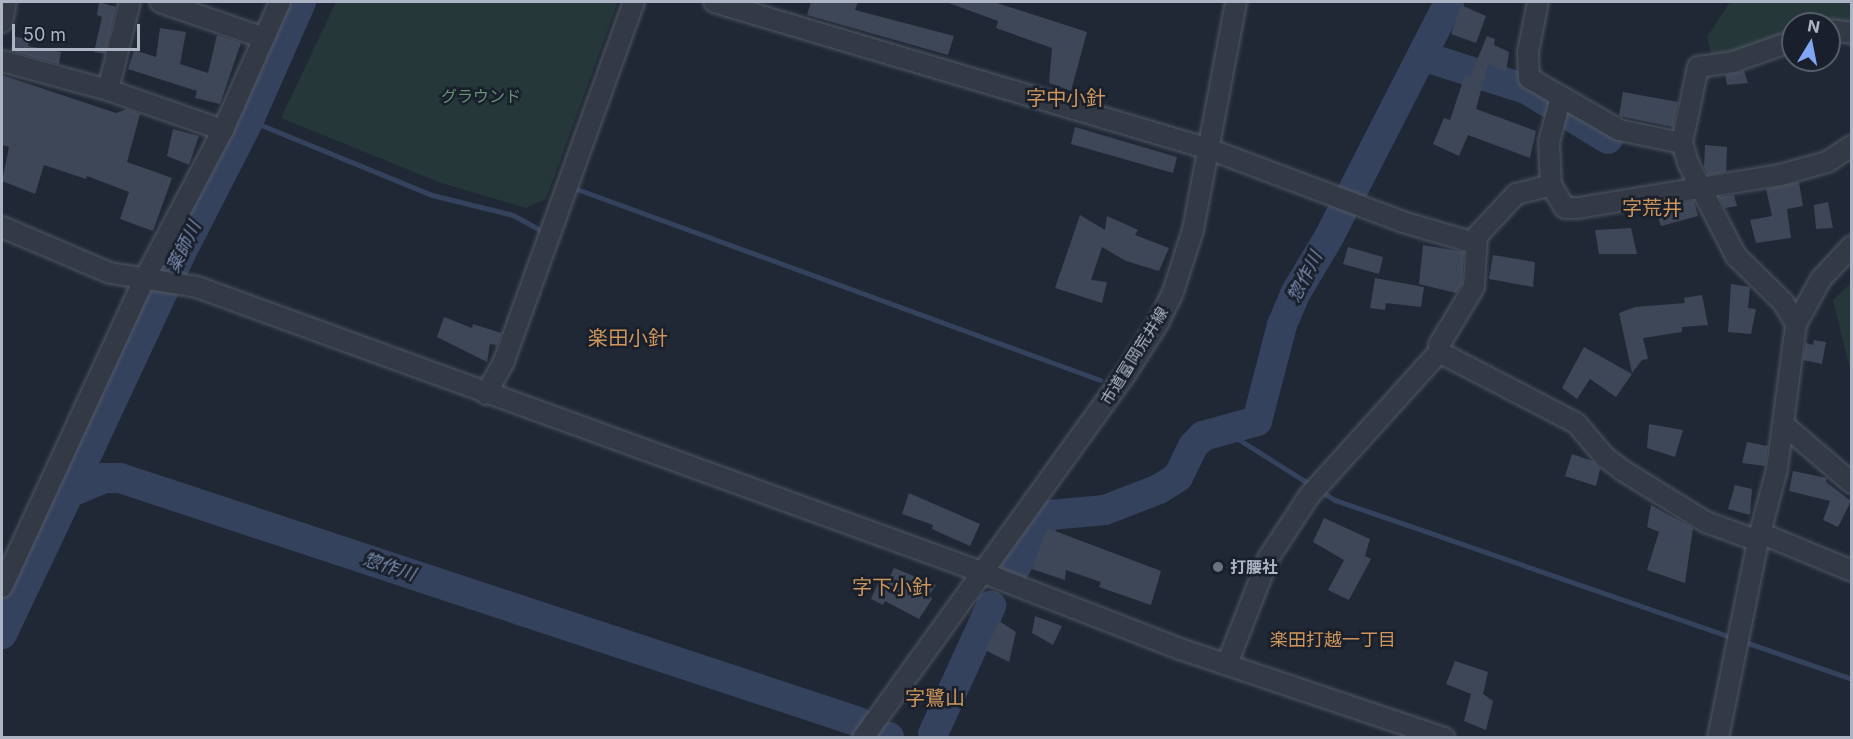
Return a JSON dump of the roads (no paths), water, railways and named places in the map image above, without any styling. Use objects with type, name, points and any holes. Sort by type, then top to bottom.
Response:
[{"type":"street","points":[[2,22],[6,2]]},
{"type":"street","points":[[108,90],[130,2]]},
{"type":"street","points":[[160,2],[264,38]]},
{"type":"street","points":[[2,587],[146,276],[223,130],[280,2]]},
{"type":"street","points":[[486,394],[504,361],[634,2]]},
{"type":"street","points":[[714,2],[1209,149],[1474,243]]},
{"type":"street","name":"市道富岡荒井線","points":[[863,738],[911,667],[984,573],[1158,323],[1184,261],[1209,149],[1236,2]]},
{"type":"street","points":[[1538,2],[1527,72],[1533,82],[1560,104],[1619,130],[1682,143]]},
{"type":"street","points":[[1781,45],[1733,62],[1698,67],[1682,143],[1688,163],[1703,186],[1736,256],[1783,302],[1796,324]]},
{"type":"street","points":[[2,60],[108,90],[223,130]]},
{"type":"street","points":[[1560,104],[1549,142],[1551,185],[1559,203],[1571,208],[1808,168],[1851,146]]},
{"type":"street","points":[[1227,664],[1269,557],[1316,488],[1439,352],[1439,345],[1474,287],[1474,243],[1510,200],[1533,188],[1551,185]]},
{"type":"street","points":[[2,227],[110,273],[146,276],[197,287],[486,394],[984,573],[1227,664],[1444,738]]},
{"type":"street","points":[[1718,738],[1737,639],[1784,425],[1796,324],[1821,279],[1851,246]]},
{"type":"street","points":[[1439,352],[1576,423],[1605,458],[1648,483],[1706,522],[1759,537],[1851,572]]},
{"type":"street","points":[[1784,425],[1851,483]]},
{"type":"waterway","name":"薬師川","points":[[69,493],[180,255],[249,120],[301,2]]},
{"type":"waterway","name":"惣作川","points":[[1016,567],[1036,529],[1050,515],[1105,510],[1159,489],[1178,477],[1193,446],[1203,436],[1257,421],[1282,325],[1295,294],[1329,237],[1449,2]]},
{"type":"waterway","name":"惣作川","points":[[1422,56],[1526,89],[1608,139]]},
{"type":"waterway","points":[[249,120],[432,195],[513,215],[546,233]]},
{"type":"waterway","points":[[573,191],[574,188],[1100,380]]},
{"type":"waterway","points":[[1238,439],[1335,500],[1852,679]]},
{"type":"waterway","name":"惣作川","points":[[2,634],[69,493],[104,478],[120,478],[859,722]]},
{"type":"waterway","name":"惣作川","points":[[933,734],[991,606]]},
{"type":"place","name":"打腰社","points":[[1218,567]]},
{"type":"district","name":"字中小針","points":[[1066,98]]},
{"type":"district","name":"字荒井","points":[[1652,208]]},
{"type":"district","name":"楽田小針","points":[[628,338]]},
{"type":"district","name":"字下小針","points":[[892,587]]},
{"type":"district","name":"楽田打越一丁目","points":[[1333,640]]},
{"type":"district","name":"字鷺山","points":[[935,698]]},
{"type":"park label","name":"グラウンド","points":[[481,96]]}]
